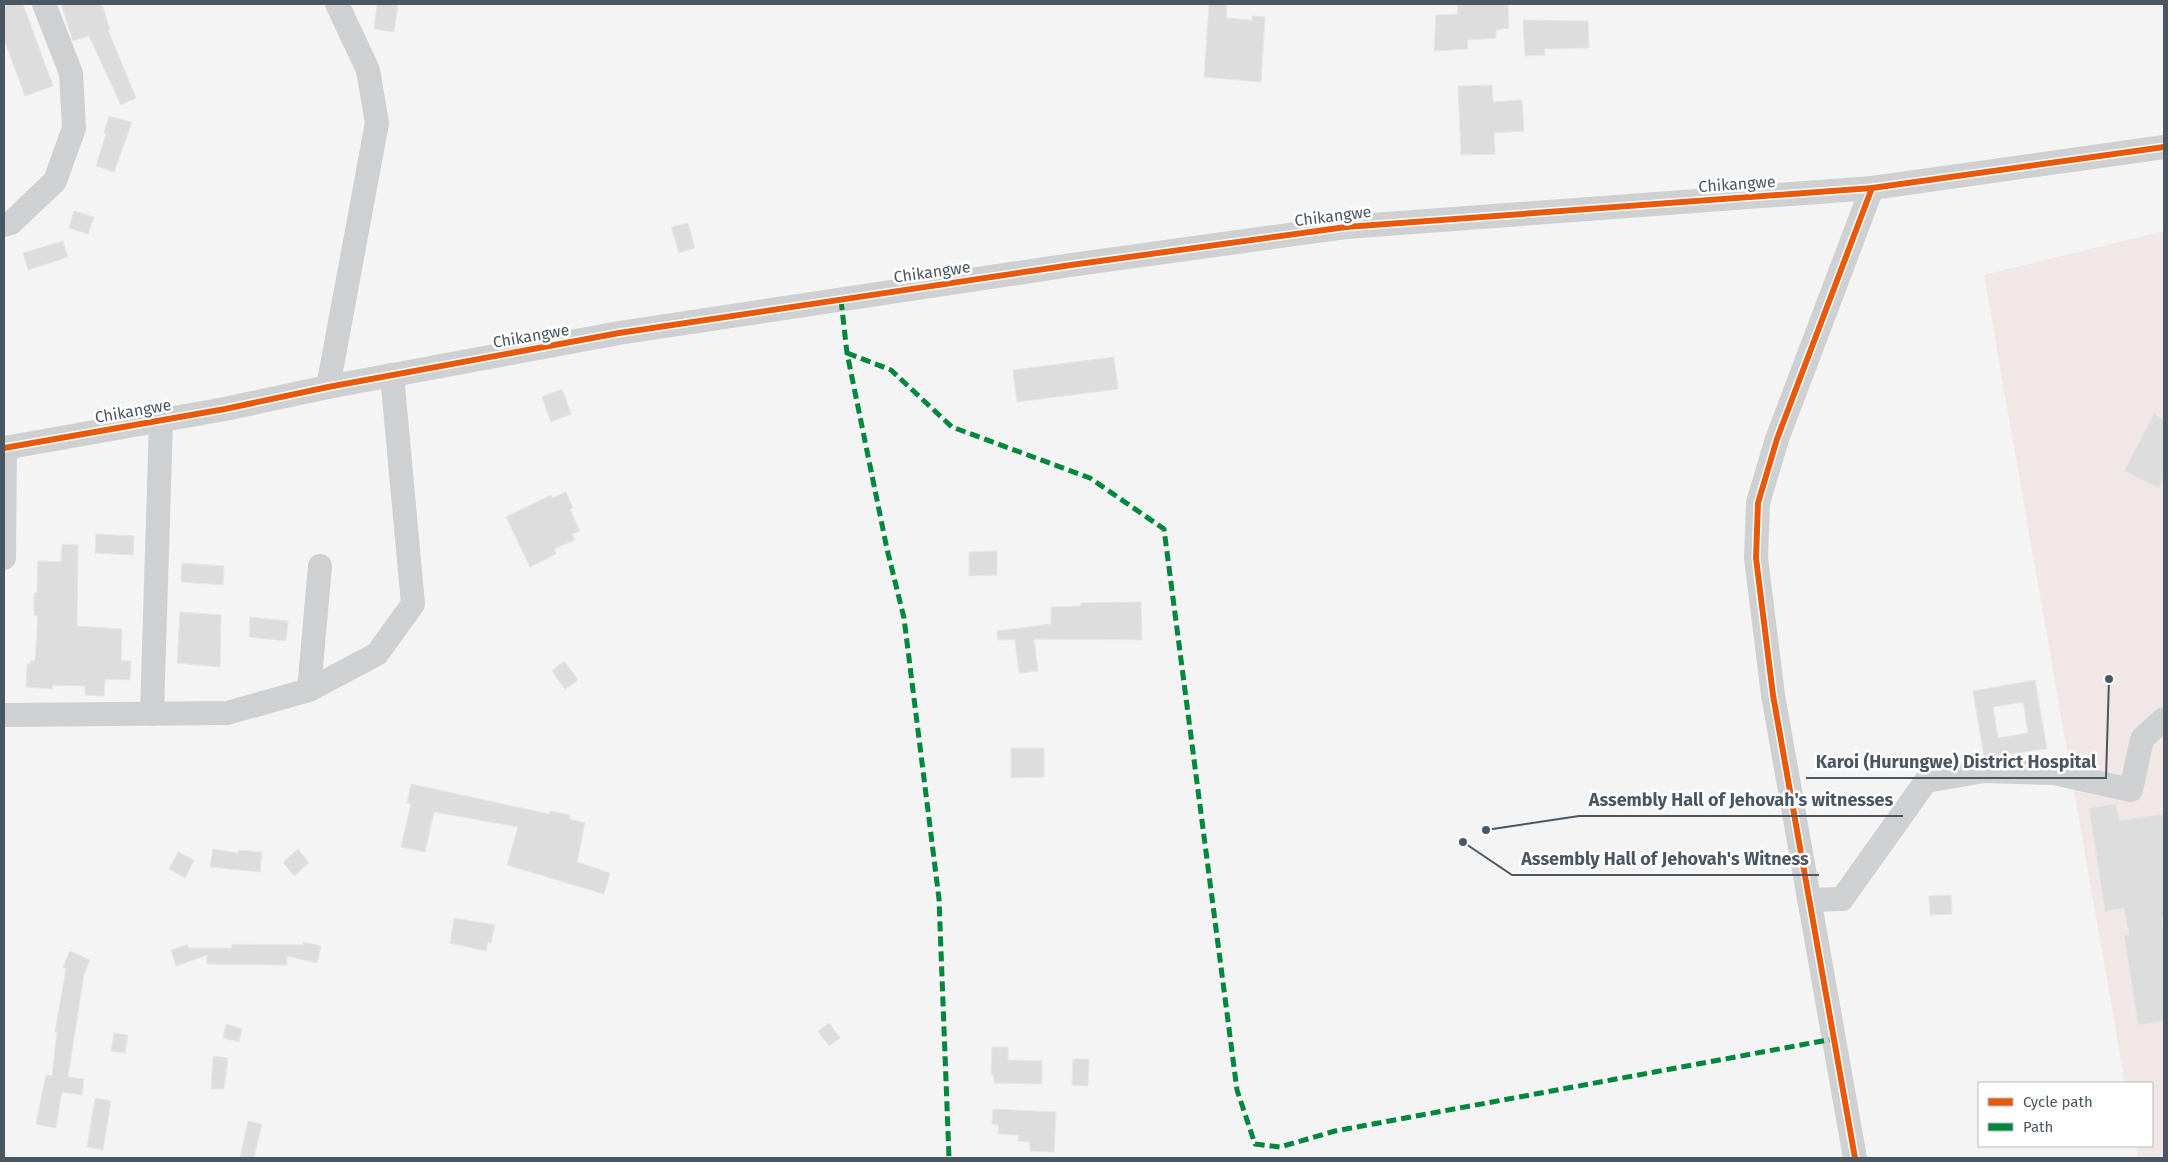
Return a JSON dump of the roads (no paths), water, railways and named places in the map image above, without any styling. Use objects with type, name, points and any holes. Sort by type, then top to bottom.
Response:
[{"type":"street","points":[[4,225],[11,224],[55,181],[74,128],[71,73],[44,4]]},
{"type":"street","points":[[328,387],[377,123],[368,70],[337,4]]},
{"type":"street","name":"Chikangwe","points":[[4,448],[629,332],[1071,265],[1346,227],[1872,188],[2164,147]]},
{"type":"street","points":[[1855,1158],[1773,695],[1756,558],[1758,503],[1777,439],[1872,188]]},
{"type":"street","points":[[4,715],[227,713],[309,690],[377,654],[413,604],[392,375]]},
{"type":"street","points":[[152,714],[161,420]]},
{"type":"street","points":[[4,448],[4,558]]},
{"type":"street","points":[[309,690],[320,566]]},
{"type":"street","points":[[1809,900],[1842,899],[1926,781],[1984,771],[2054,773],[2131,790],[2142,740],[2164,720]]},
{"type":"place","name":"Karoi (Hurungwe) District Hospital","points":[[2109,679]]},
{"type":"place","name":"Assembly Hall of Jehovah's witnesses","points":[[1486,830]]},
{"type":"place","name":"Assembly Hall of Jehovah's Witness","points":[[1463,842]]}]
